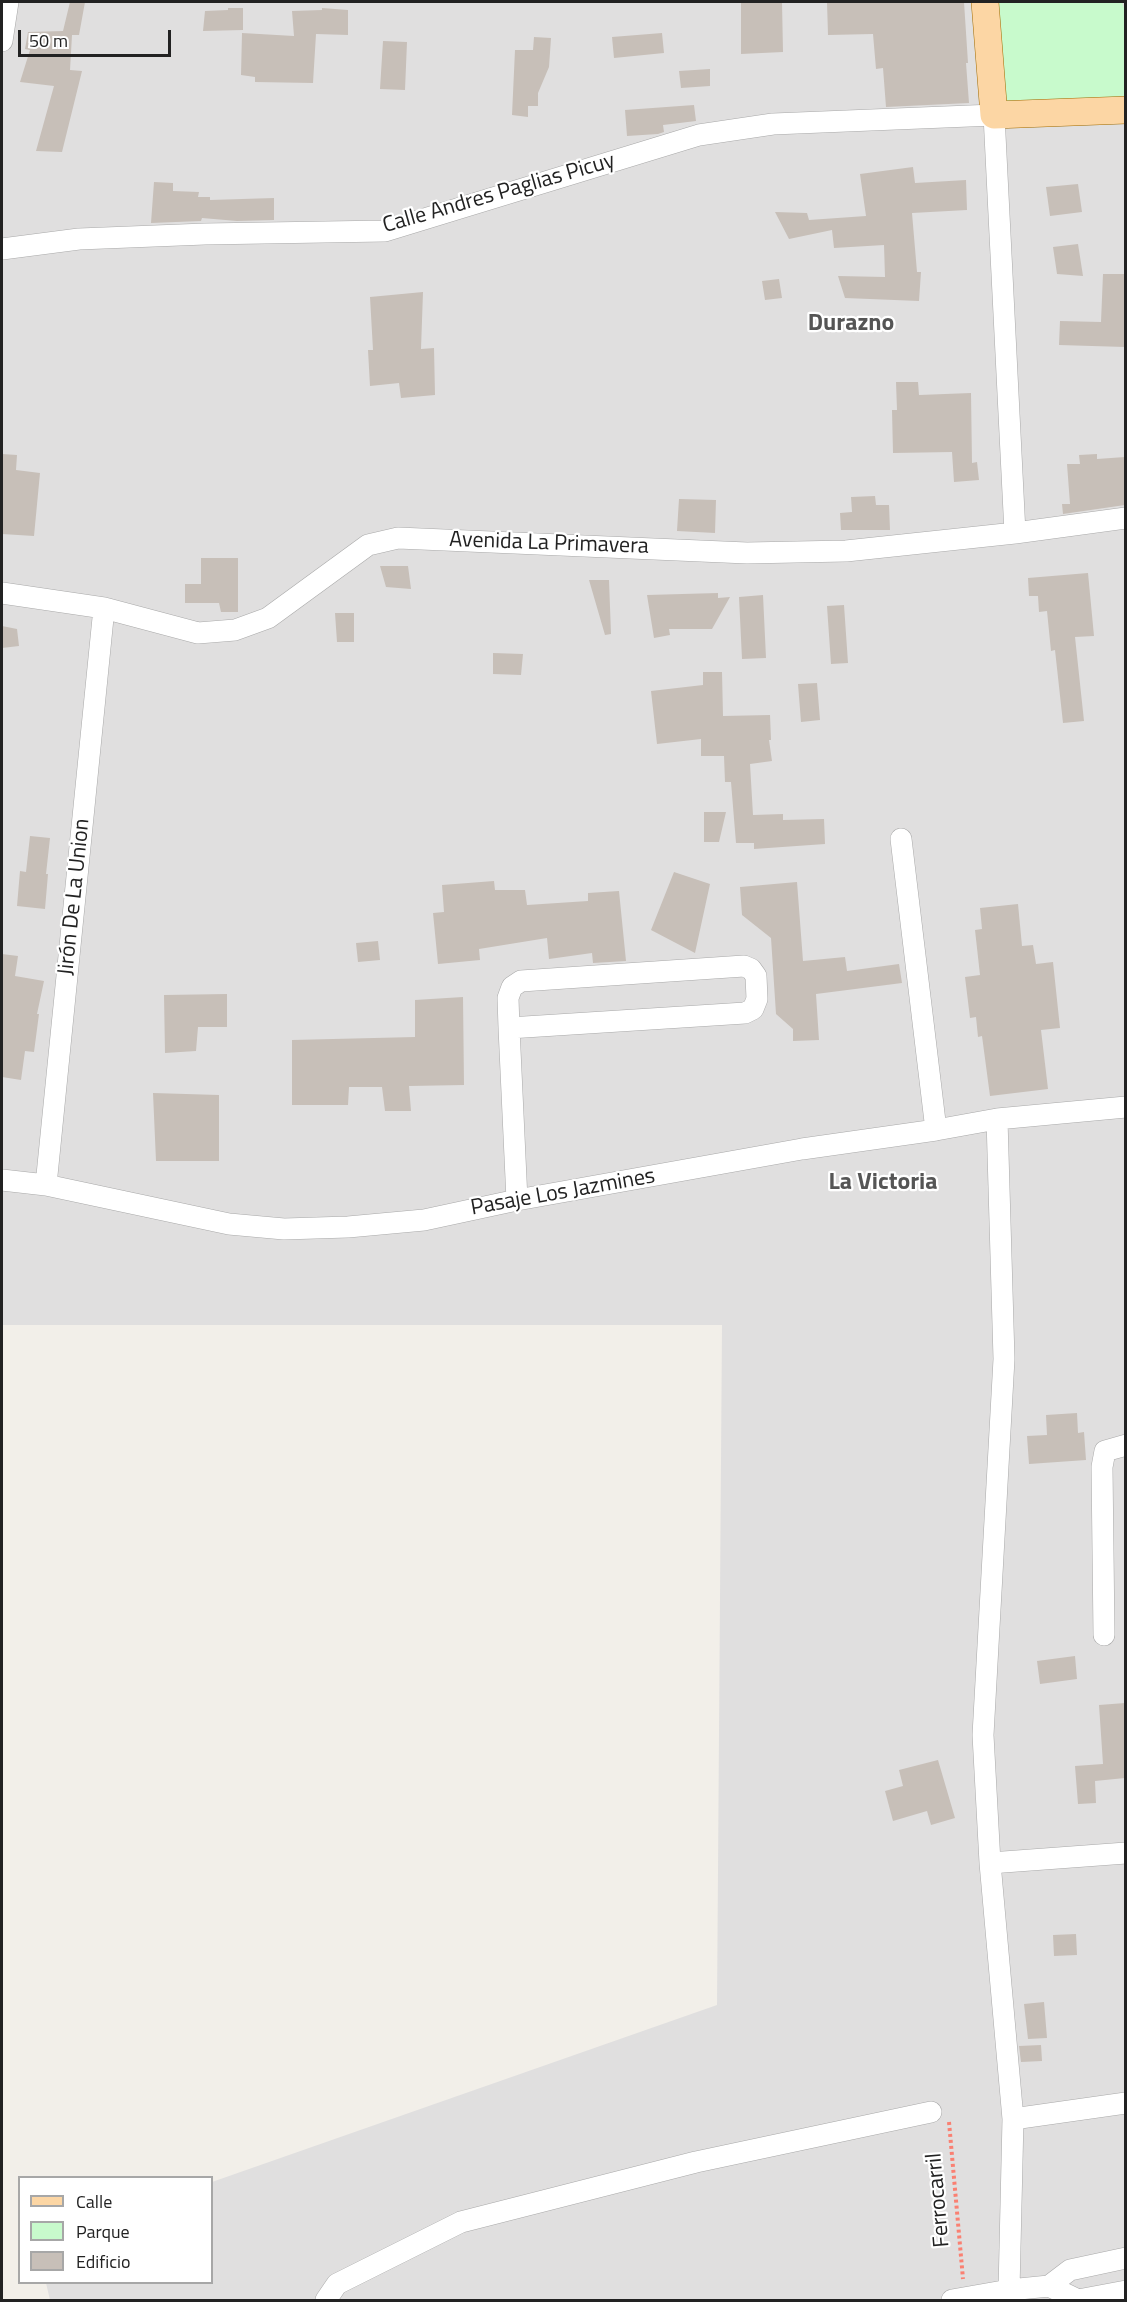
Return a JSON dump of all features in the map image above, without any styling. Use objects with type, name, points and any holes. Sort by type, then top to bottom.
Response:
[{"type":"main road","points":[[985,2],[993,115],[1125,110]]},
{"type":"street","points":[[2,41],[8,2]]},
{"type":"street","points":[[993,115],[1015,533]]},
{"type":"street","name":"Calle Andres Paglias Picuy","points":[[2,249],[79,239],[385,231],[699,135],[773,124],[993,115]]},
{"type":"street","name":"Avenida La Primavera","points":[[2,593],[104,608],[198,633],[235,630],[268,618],[368,545],[398,538],[747,553],[846,551],[1015,533],[1125,518]]},
{"type":"street","name":"Jirón De La Union","points":[[46,1185],[104,608]]},
{"type":"street","points":[[901,839],[936,1130]]},
{"type":"street","points":[[509,1028],[745,1013],[753,1009],[758,999],[756,976],[751,969],[744,966],[521,981],[512,987],[508,998],[509,1028],[517,1200]]},
{"type":"street","name":"Pasaje Los Jazmines","points":[[2,1180],[46,1185],[230,1224],[284,1229],[348,1227],[424,1220],[517,1200],[802,1149],[997,1119],[1125,1107]]},
{"type":"street","points":[[997,1119],[1004,1359],[983,1735],[990,1863],[1013,2119],[1009,2290]]},
{"type":"street","points":[[1104,1635],[1102,1467],[1105,1451],[1125,1445]]},
{"type":"street","points":[[990,1863],[1125,1853]]},
{"type":"street","points":[[1013,2119],[1125,2103]]},
{"type":"street","points":[[326,2301],[337,2284],[461,2222],[696,2162],[932,2112]]},
{"type":"street","points":[[1050,2293],[1070,2270],[1125,2258]]},
{"type":"street","points":[[958,2299],[1009,2290],[1050,2293],[1078,2300],[1125,2291]]},
{"type":"path","name":"Ferrocarril","points":[[932,2112],[941,2112],[949,2122],[958,2299]]},
{"type":"shaded area","points":[[2,2],[1125,2],[1125,2300],[50,2300],[46,2284],[213,2284],[213,2182],[717,2005],[722,1325],[2,1325]]},
{"type":"green space","points":[[993,2],[1122,2],[1126,14],[1125,101],[1000,105]]},
{"type":"building","points":[[70,2],[85,2],[79,35],[72,35],[70,70],[82,71],[62,152],[36,151],[54,86],[20,82],[30,50],[25,49],[28,32],[63,31]]},
{"type":"building","points":[[741,2],[782,2],[783,52],[741,54]]},
{"type":"building","points":[[827,2],[964,2],[969,103],[886,107],[883,68],[876,69],[873,34],[828,35]]},
{"type":"building","points":[[228,8],[243,8],[243,30],[203,31],[205,11],[228,10]]},
{"type":"building","points":[[322,8],[348,10],[348,35],[316,34],[313,83],[255,82],[255,77],[241,75],[242,33],[294,36],[292,11],[322,10]]},
{"type":"building","points":[[662,33],[664,53],[614,58],[612,37]]},
{"type":"building","points":[[534,37],[551,38],[549,67],[538,93],[538,106],[528,106],[528,117],[512,115],[515,50],[533,50]]},
{"type":"building","points":[[383,41],[407,42],[405,90],[380,89]]},
{"type":"building","points":[[710,69],[710,86],[681,88],[679,71]]},
{"type":"building","points":[[694,105],[696,121],[663,125],[664,132],[658,134],[627,136],[625,110]]},
{"type":"building","points":[[913,167],[915,183],[966,180],[967,210],[912,213],[917,272],[921,272],[919,301],[845,298],[838,276],[885,277],[884,245],[834,248],[832,230],[789,239],[775,212],[807,213],[809,220],[866,216],[860,174]]},
{"type":"building","points":[[154,182],[173,183],[173,191],[199,192],[198,197],[210,197],[210,200],[274,198],[274,220],[237,221],[202,218],[201,221],[151,223]]},
{"type":"building","points":[[1078,184],[1082,212],[1050,216],[1046,187]]},
{"type":"building","points":[[1078,244],[1083,276],[1057,274],[1053,247]]},
{"type":"building","points":[[1103,274],[1125,274],[1125,347],[1059,345],[1060,321],[1101,322]]},
{"type":"building","points":[[779,279],[782,298],[765,300],[762,281]]},
{"type":"building","points":[[423,292],[421,349],[434,348],[435,395],[401,398],[399,383],[370,386],[368,350],[373,350],[370,297]]},
{"type":"building","points":[[896,382],[918,382],[919,395],[971,393],[972,463],[977,462],[979,480],[954,482],[952,452],[893,453],[892,410],[897,410]]},
{"type":"building","points":[[2,454],[17,455],[16,470],[40,473],[34,536],[2,534]]},
{"type":"building","points":[[1097,454],[1097,459],[1125,457],[1125,505],[1063,514],[1062,504],[1070,504],[1067,464],[1080,464],[1079,455]]},
{"type":"building","points":[[875,496],[876,505],[889,505],[890,530],[841,530],[840,513],[852,512],[851,497]]},
{"type":"building","points":[[679,499],[716,500],[715,533],[677,531]]},
{"type":"building","points":[[201,558],[238,558],[238,612],[221,612],[219,603],[185,603],[185,584],[201,584]]},
{"type":"building","points":[[380,566],[408,566],[411,589],[386,587]]},
{"type":"building","points":[[1088,573],[1094,636],[1075,637],[1084,721],[1063,723],[1055,650],[1051,651],[1047,611],[1039,612],[1038,596],[1029,596],[1028,578]]},
{"type":"building","points":[[589,580],[609,580],[611,634],[605,635]]},
{"type":"building","points":[[718,593],[718,598],[730,597],[712,629],[669,629],[670,635],[654,638],[647,595]]},
{"type":"building","points":[[763,595],[766,658],[742,659],[739,597]]},
{"type":"building","points":[[844,605],[848,663],[831,664],[827,606]]},
{"type":"building","points":[[335,613],[354,613],[354,642],[337,642]]},
{"type":"building","points":[[2,626],[17,629],[19,646],[2,648]]},
{"type":"building","points":[[493,653],[523,654],[521,675],[493,674]]},
{"type":"building","points":[[703,672],[722,672],[723,716],[770,715],[771,740],[769,740],[772,761],[750,764],[753,815],[783,814],[783,820],[824,819],[825,844],[754,849],[754,843],[736,843],[731,782],[725,782],[724,756],[701,756],[701,739],[657,744],[651,691],[703,685]]},
{"type":"building","points":[[817,683],[820,720],[801,722],[798,684]]},
{"type":"building","points":[[704,812],[726,812],[719,842],[704,842]]},
{"type":"building","points":[[30,836],[50,838],[45,909],[17,906],[20,871],[26,872]]},
{"type":"building","points":[[674,872],[710,884],[695,953],[651,930]]},
{"type":"building","points":[[494,881],[495,890],[525,890],[527,905],[588,901],[588,893],[619,891],[626,961],[593,963],[592,953],[549,959],[547,938],[479,949],[480,960],[438,964],[433,913],[444,912],[442,885]]},
{"type":"building","points":[[797,882],[803,961],[845,957],[847,971],[899,964],[902,983],[816,994],[819,1040],[793,1041],[793,1029],[776,1014],[771,938],[742,915],[740,887]]},
{"type":"building","points":[[1018,904],[1022,946],[1033,945],[1036,964],[1053,962],[1060,1028],[1041,1030],[1048,1089],[990,1096],[982,1036],[978,1037],[976,1017],[970,1018],[965,977],[980,975],[975,930],[982,929],[980,908]]},
{"type":"building","points":[[378,941],[380,960],[358,962],[356,943]]},
{"type":"building","points":[[2,954],[18,956],[15,976],[44,981],[37,1014],[39,1014],[34,1052],[25,1051],[21,1080],[2,1077]]},
{"type":"building","points":[[227,994],[227,1027],[198,1027],[196,1051],[165,1053],[164,995]]},
{"type":"building","points":[[463,997],[464,1085],[409,1086],[411,1111],[385,1111],[382,1087],[349,1087],[348,1105],[292,1105],[292,1040],[415,1037],[415,1000]]},
{"type":"building","points":[[153,1093],[219,1095],[219,1161],[156,1161]]},
{"type":"building","points":[[1077,1413],[1078,1433],[1084,1432],[1086,1460],[1029,1464],[1027,1436],[1047,1435],[1046,1415]]},
{"type":"building","points":[[1075,1656],[1077,1679],[1040,1684],[1037,1661]]},
{"type":"building","points":[[1125,1703],[1125,1778],[1095,1781],[1096,1803],[1078,1804],[1075,1766],[1103,1764],[1099,1705]]},
{"type":"building","points":[[938,1760],[955,1818],[931,1825],[927,1811],[893,1821],[885,1791],[903,1786],[899,1770]]},
{"type":"building","points":[[1076,1934],[1077,1955],[1054,1956],[1053,1935]]},
{"type":"building","points":[[1044,2002],[1047,2038],[1028,2039],[1024,2004]]},
{"type":"building","points":[[1041,2045],[1042,2061],[1021,2062],[1019,2046]]},
{"type":"district","name":"Durazno","points":[[851,324]]},
{"type":"district","name":"La Victoria","points":[[883,1183]]}]
